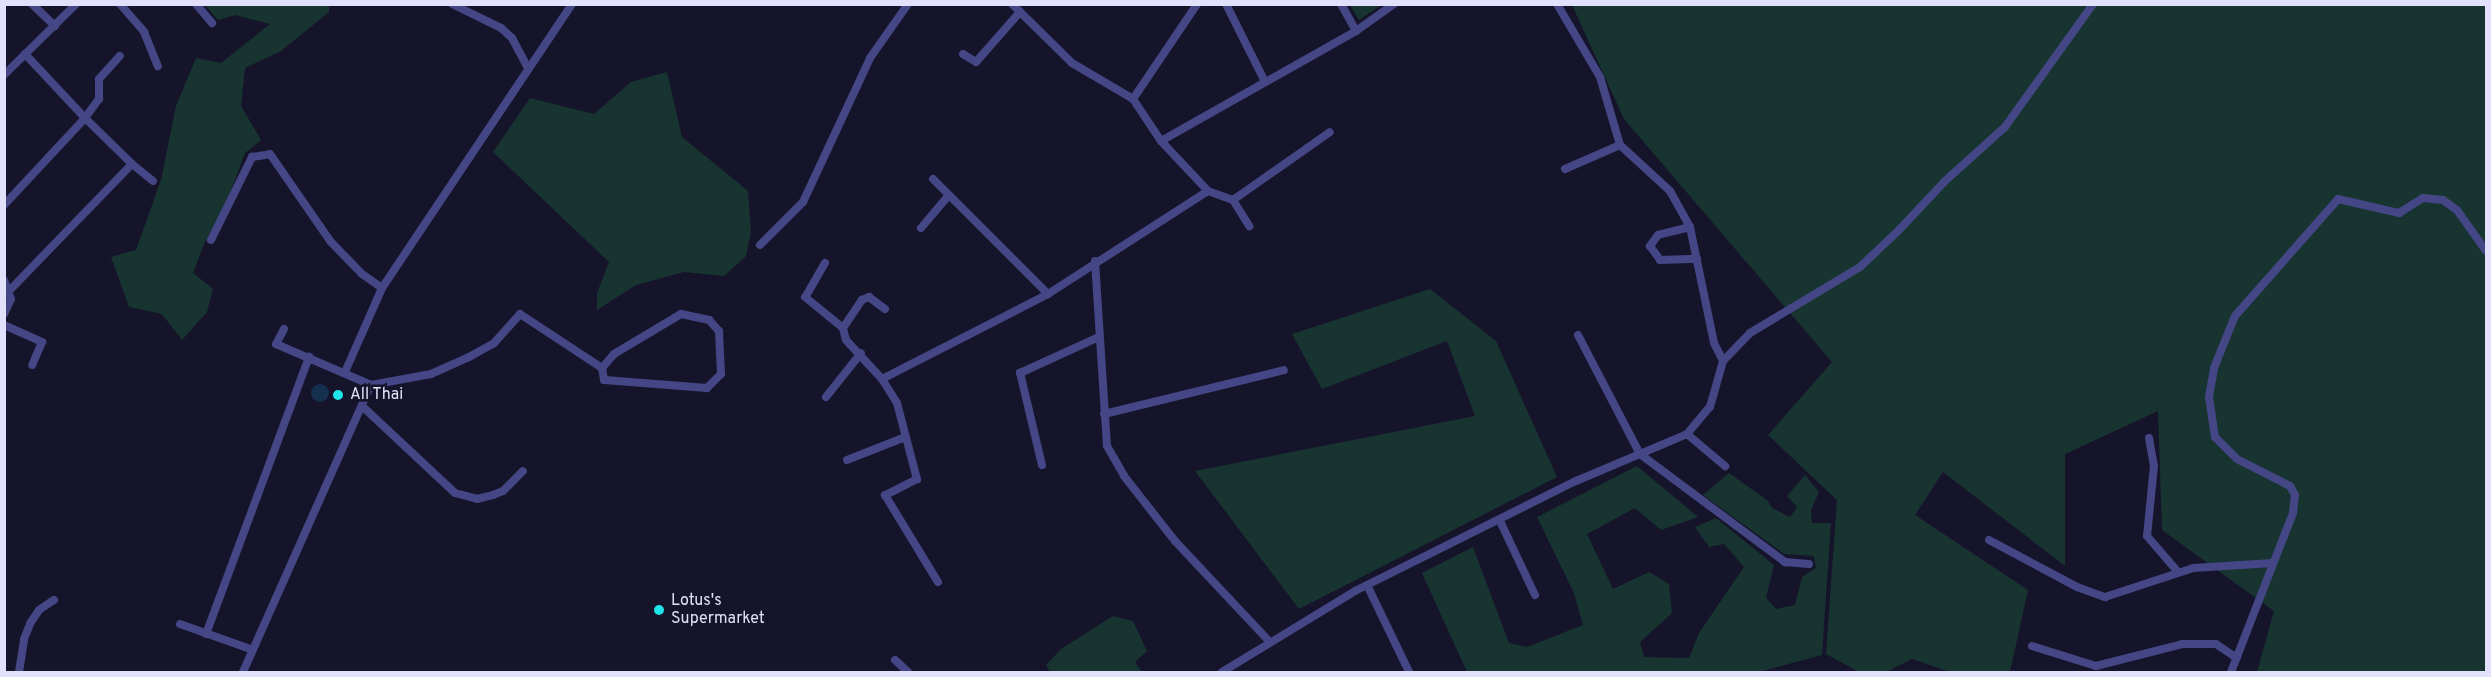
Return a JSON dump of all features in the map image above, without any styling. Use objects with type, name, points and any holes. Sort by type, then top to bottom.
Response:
[{"type":"street","points":[[32,4],[55,26]]},
{"type":"street","points":[[120,4],[144,32],[158,66]]},
{"type":"street","points":[[196,4],[212,23]]},
{"type":"street","points":[[452,4],[501,28],[512,38],[528,68]]},
{"type":"street","points":[[345,372],[382,288],[573,4]]},
{"type":"street","points":[[760,245],[802,202],[870,58],[908,4]]},
{"type":"street","points":[[1012,4],[1072,63],[1133,99],[1161,141],[1208,191],[1233,200],[1249,226]]},
{"type":"street","points":[[1133,99],[1197,4]]},
{"type":"street","points":[[1226,4],[1265,82]]},
{"type":"street","points":[[1341,4],[1356,31]]},
{"type":"street","points":[[1161,141],[1356,31],[1394,4]]},
{"type":"street","points":[[1557,4],[1600,77],[1620,146],[1670,191],[1690,227],[1714,342],[1723,361]]},
{"type":"street","points":[[1222,672],[1367,585],[1500,521],[1576,481],[1687,434],[1710,407],[1723,361],[1750,333],[1860,267],[1899,230],[1945,181],[2005,127],[2093,4]]},
{"type":"street","points":[[4,75],[55,26],[71,6]]},
{"type":"street","points":[[963,54],[976,62],[1020,12]]},
{"type":"street","points":[[25,54],[85,118],[153,182]]},
{"type":"street","points":[[4,205],[85,118],[99,99],[99,79],[120,56]]},
{"type":"street","points":[[1233,200],[1330,132]]},
{"type":"street","points":[[1565,169],[1620,146]]},
{"type":"street","points":[[211,240],[252,157],[270,154],[331,242],[362,274],[382,288]]},
{"type":"street","points":[[4,314],[10,290],[132,164]]},
{"type":"street","points":[[933,179],[1047,294]]},
{"type":"street","points":[[882,379],[1047,294],[1095,261],[1208,191]]},
{"type":"street","points":[[921,228],[949,195]]},
{"type":"street","points":[[2231,672],[2293,513],[2295,495],[2290,486],[2237,459],[2215,437],[2209,397],[2214,368],[2235,316],[2338,199],[2399,213],[2423,198],[2443,200],[2457,210],[2487,251]]},
{"type":"street","points":[[1690,227],[1658,235],[1650,246],[1660,260],[1697,259]]},
{"type":"street","points":[[1095,261],[1107,446],[1124,476],[1175,541],[1270,642]]},
{"type":"street","points":[[825,263],[805,297],[843,328],[846,340],[861,353],[882,379],[897,403],[917,479],[885,495],[938,582]]},
{"type":"street","points":[[4,280],[10,290]]},
{"type":"street","points":[[843,328],[862,300],[869,297],[885,309]]},
{"type":"street","points":[[284,329],[276,344],[371,385],[431,374],[469,357],[494,343],[520,314],[602,368],[604,380],[706,388],[721,374],[719,331],[709,320],[681,314],[614,354],[602,368]]},
{"type":"street","points":[[4,325],[42,342],[32,365]]},
{"type":"street","points":[[1578,335],[1640,454],[1785,562],[1809,564]]},
{"type":"street","points":[[1042,465],[1020,373],[1099,337]]},
{"type":"street","points":[[826,398],[861,353]]},
{"type":"street","points":[[206,634],[309,357]]},
{"type":"street","points":[[1104,414],[1284,370]]},
{"type":"street","points":[[243,672],[371,385]]},
{"type":"street","points":[[362,406],[454,493],[477,499],[493,495],[503,491],[523,471]]},
{"type":"street","points":[[1687,434],[1725,466]]},
{"type":"street","points":[[847,460],[905,437]]},
{"type":"street","points":[[2149,438],[2154,466],[2147,536],[2178,572]]},
{"type":"street","points":[[1500,521],[1535,595]]},
{"type":"street","points":[[1989,540],[2077,587],[2105,597],[2193,568],[2273,563]]},
{"type":"street","points":[[1367,585],[1409,672]]},
{"type":"street","points":[[19,672],[24,639],[31,622],[39,610],[54,600]]},
{"type":"street","points":[[180,624],[253,650]]},
{"type":"street","points":[[2032,646],[2096,666],[2182,644],[2216,644],[2237,658]]},
{"type":"street","points":[[895,660],[908,672]]},
{"type":"green space","points":[[205,5],[329,5],[329,12],[281,51],[245,68],[241,106],[261,140],[245,153],[226,204],[204,244],[193,273],[213,289],[207,312],[182,340],[162,314],[129,307],[111,257],[136,250],[161,180],[176,106],[196,58],[221,63],[270,24],[235,15],[218,20]]},
{"type":"green space","points":[[1350,5],[1381,5],[1359,20]]},
{"type":"green space","points":[[1572,5],[2486,5],[2486,672],[2257,672],[2274,611],[2162,530],[2158,411],[2065,454],[2065,566],[1943,472],[1915,515],[2028,590],[2010,672],[1950,672],[1912,659],[1886,672],[1859,672],[1826,654],[1837,500],[1768,435],[1832,362],[1624,119]]},
{"type":"green space","points":[[667,72],[682,137],[748,191],[751,232],[746,256],[724,276],[684,272],[636,285],[597,310],[597,293],[609,262],[493,152],[530,98],[594,114],[631,82]]},
{"type":"green space","points":[[1430,289],[1496,341],[1557,477],[1299,609],[1195,471],[1475,416],[1447,341],[1322,389],[1292,334]]},
{"type":"green space","points":[[1637,466],[1698,517],[1661,530],[1635,508],[1587,534],[1613,589],[1649,572],[1669,584],[1672,613],[1640,642],[1644,657],[1689,658],[1699,633],[1744,567],[1724,544],[1709,547],[1695,527],[1716,518],[1774,565],[1766,598],[1776,609],[1795,605],[1802,577],[1816,568],[1814,556],[1784,554],[1703,495],[1729,473],[1767,500],[1772,508],[1790,517],[1797,507],[1787,496],[1805,475],[1819,492],[1811,510],[1812,523],[1831,523],[1822,655],[1759,672],[1467,672],[1422,573],[1473,547],[1509,643],[1527,647],[1583,625],[1574,593],[1537,517]]},
{"type":"green space","points":[[1113,616],[1133,621],[1147,651],[1135,662],[1142,672],[1050,672],[1046,665],[1061,649]]},
{"type":"water","points":[[320,384],[326,387],[329,393],[326,399],[320,402],[314,399],[311,393],[314,387]]},
{"type":"place","name":"All Thai","points":[[338,395]]},
{"type":"place","name":"Lotus's Supermarket","points":[[659,610]]}]
